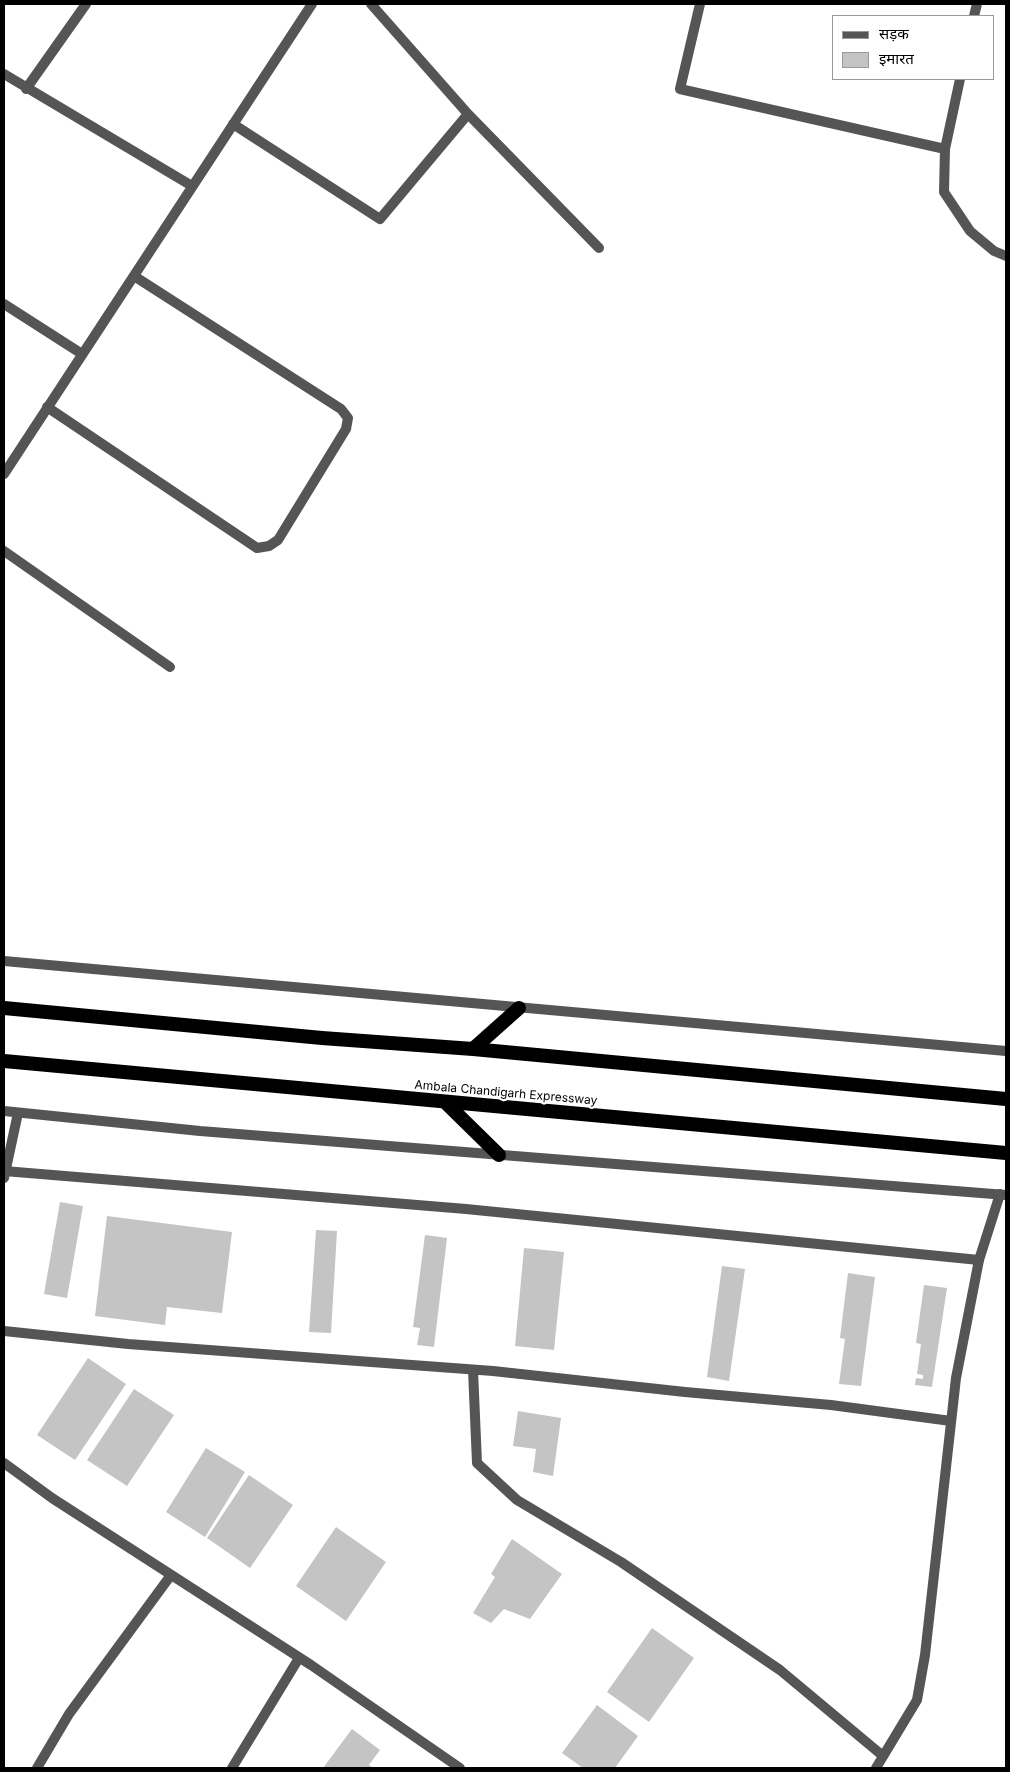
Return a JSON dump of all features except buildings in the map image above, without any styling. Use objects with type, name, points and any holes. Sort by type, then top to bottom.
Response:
[{"type":"highway","points":[[4,1008],[322,1038],[474,1049],[1006,1099]]},
{"type":"highway","points":[[474,1049],[519,1008]]},
{"type":"highway","name":"Ambala Chandigarh Expressway","points":[[4,1061],[1006,1154]]},
{"type":"highway","points":[[446,1103],[499,1155]]},
{"type":"street","points":[[26,89],[86,4]]},
{"type":"street","points":[[4,474],[312,4]]},
{"type":"street","points":[[371,4],[468,114],[599,248]]},
{"type":"street","points":[[700,4],[680,89],[945,149]]},
{"type":"street","points":[[4,74],[26,89],[192,186]]},
{"type":"street","points":[[960,80],[945,149],[944,192],[970,231],[994,251],[1006,256]]},
{"type":"street","points":[[233,124],[380,219],[468,114]]},
{"type":"street","points":[[47,407],[257,548],[269,546],[278,540],[346,429],[348,418],[341,408],[134,276]]},
{"type":"street","points":[[4,304],[82,354]]},
{"type":"street","points":[[4,551],[170,667]]},
{"type":"street","points":[[4,961],[1006,1051]]},
{"type":"street","points":[[4,1111],[210,1131],[1003,1194],[979,1260],[956,1378],[925,1655],[917,1700],[876,1768]]},
{"type":"street","points":[[18,1113],[4,1174],[466,1209],[979,1260]]},
{"type":"street","points":[[4,1331],[128,1344],[473,1370],[831,1405],[951,1420]]},
{"type":"street","points":[[473,1370],[477,1463],[517,1500],[621,1562],[780,1670],[883,1756]]},
{"type":"street","points":[[4,1463],[52,1498],[300,1658],[460,1768]]},
{"type":"street","points":[[36,1768],[69,1714],[171,1575]]},
{"type":"street","points":[[232,1768],[300,1658]]}]
